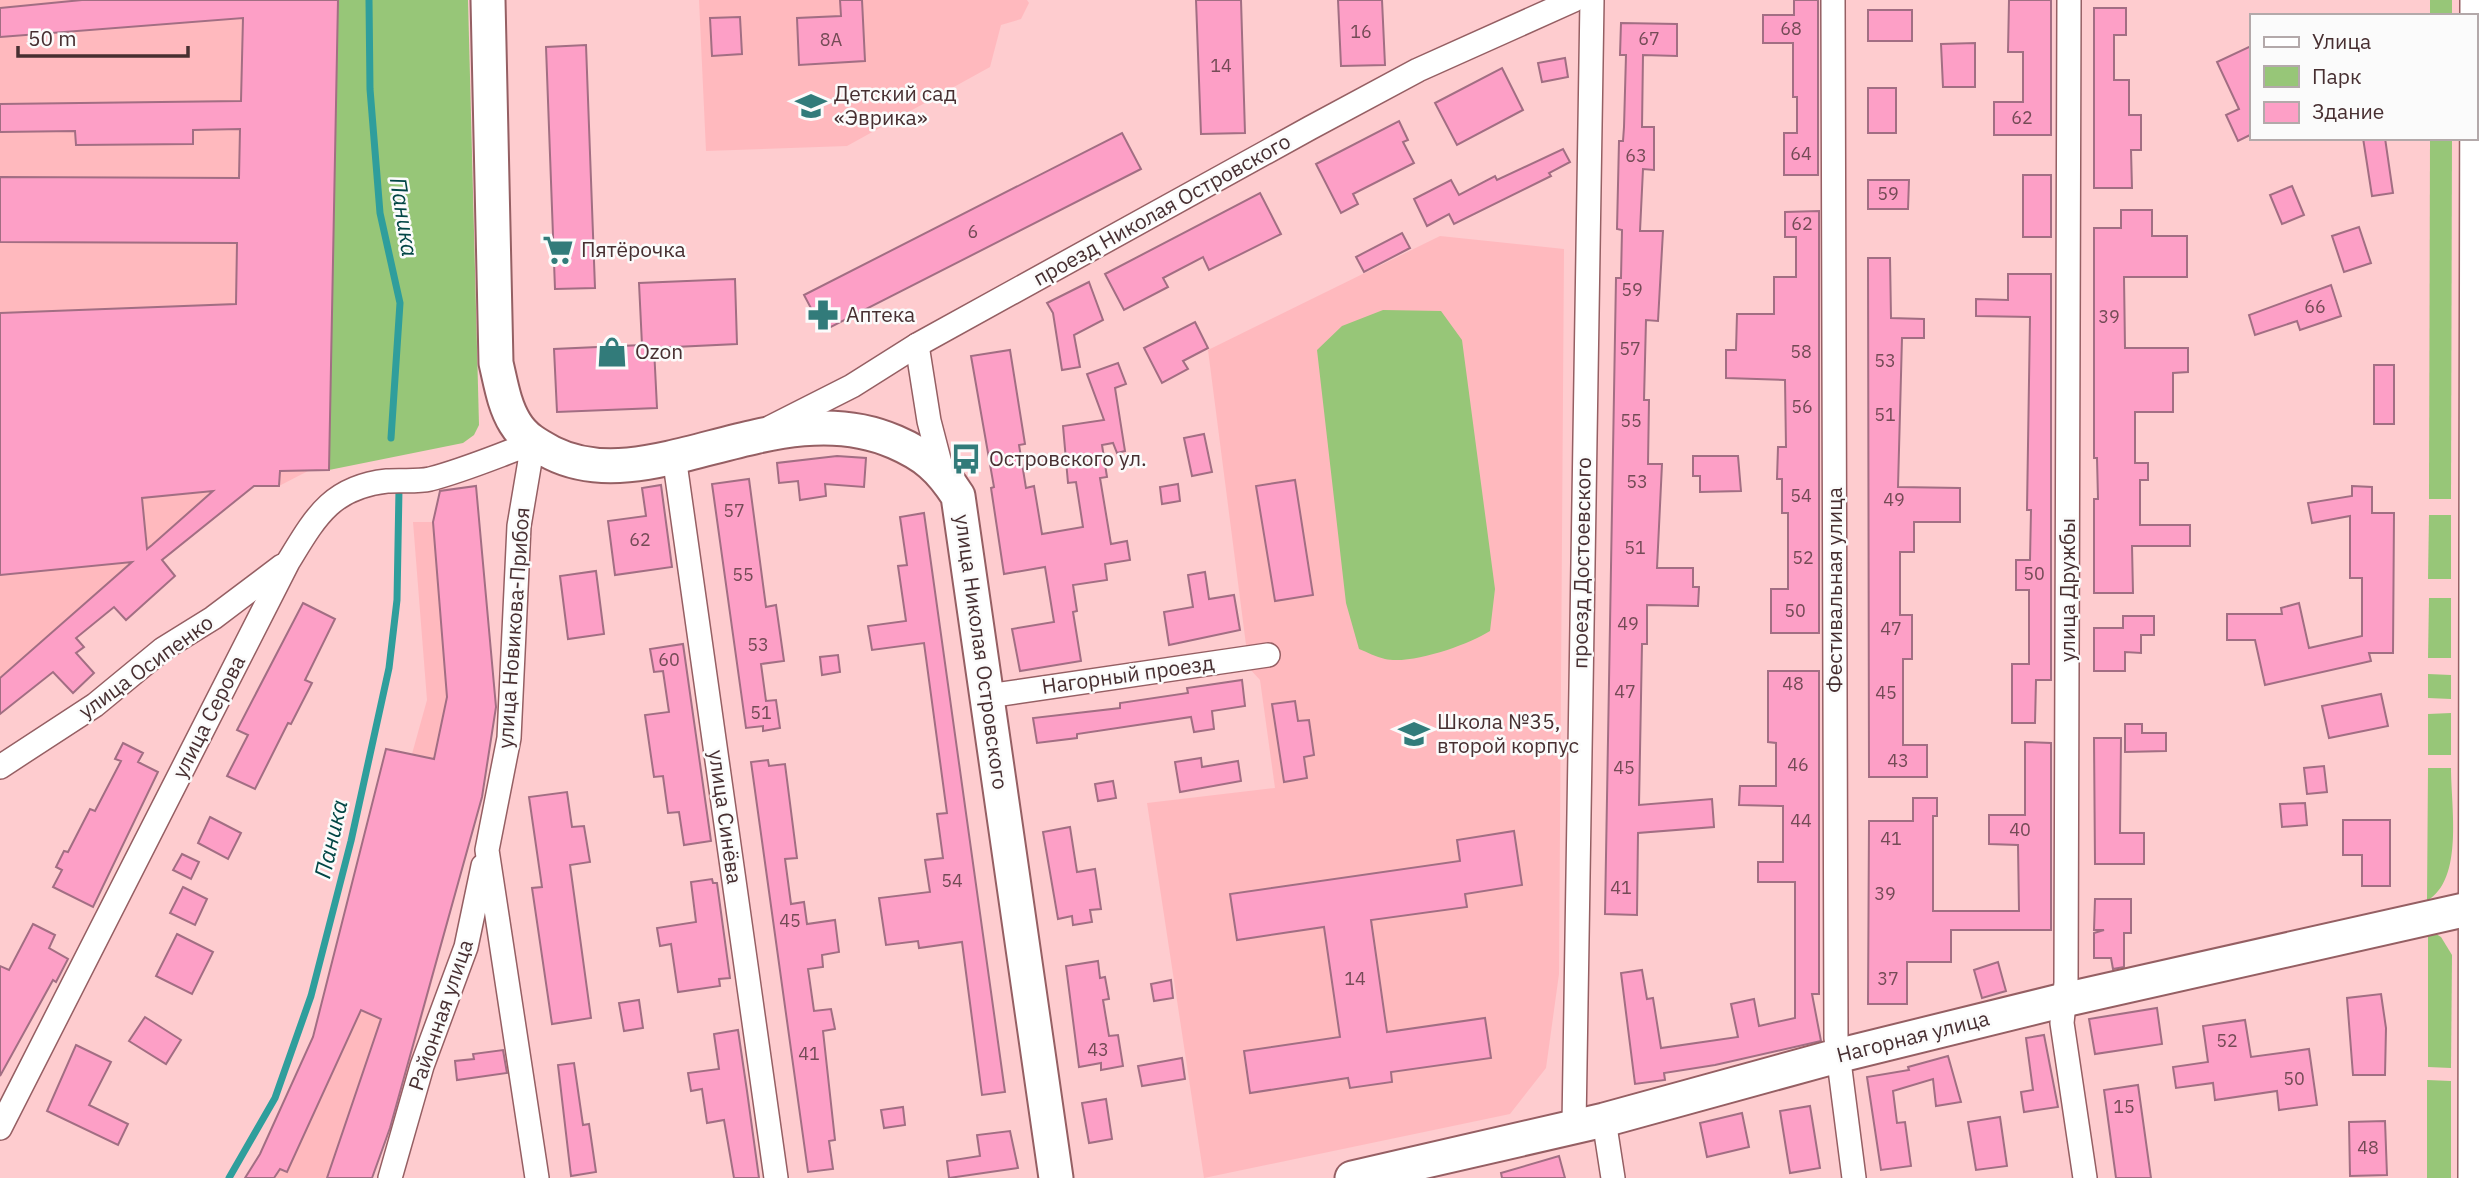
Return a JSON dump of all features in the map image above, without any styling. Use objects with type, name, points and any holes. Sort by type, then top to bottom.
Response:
[{"type":"main road","points":[[2477,1178],[2479,0]]},
{"type":"street","points":[[488,0],[496,363],[506,407],[516,425],[533,443]]},
{"type":"street","name":"проезд Николая Островского","points":[[757,434],[852,386],[917,345],[1406,77],[1574,0]]},
{"type":"street","name":"проезд Достоевского","points":[[1592,0],[1589,1123],[1613,1178]]},
{"type":"street","name":"Фестивальная улица","points":[[1833,0],[1838,1055],[1854,1178]]},
{"type":"street","name":"улица Дружбы","points":[[2069,0],[2062,1023],[2085,1178]]},
{"type":"street","points":[[917,345],[929,421],[942,471]]},
{"type":"street","name":"улица Николая Островского","points":[[533,443],[560,457],[606,466],[674,456],[757,434],[809,427],[848,429],[882,436],[912,450],[942,471],[958,496],[1056,1178]]},
{"type":"street","name":"улица Серова","points":[[0,1128],[288,562],[320,512],[335,497],[358,486],[428,480],[533,443]]},
{"type":"street","name":"улица Новикова-Прибоя","points":[[533,443],[519,526],[509,738],[486,850],[537,1178]]},
{"type":"street","name":"улица Синёва","points":[[674,456],[776,1178]]},
{"type":"street","name":"улица Осипенко","points":[[0,766],[95,705],[163,649],[213,618],[288,562]]},
{"type":"street","name":"Нагорный проезд","points":[[988,696],[1268,655]]},
{"type":"street","name":"Районная улица","points":[[390,1178],[422,1066],[466,947],[486,850]]},
{"type":"street","name":"Нагорная улица","points":[[1352,1178],[1386,1174],[1589,1123],[1838,1055],[2064,1000],[2477,907]]},
{"type":"shaded area","points":[[0,0],[338,0],[329,470],[308,471],[279,486],[254,486],[163,560],[175,576],[126,620],[114,608],[77,638],[84,647],[0,714]]},
{"type":"shaded area","name":"Детский сад «Эврика»","points":[[699,0],[1027,0],[1029,3],[1021,19],[1001,25],[990,67],[847,146],[706,151]]},
{"type":"shaded area","name":"Школа №35, второй корпус","points":[[1440,236],[1564,249],[1559,974],[1546,1068],[1510,1114],[1204,1178],[1147,803],[1275,788],[1260,680],[1249,668],[1208,350]]},
{"type":"shaded area","points":[[476,486],[496,707],[482,797],[401,1096],[372,1178],[245,1178],[260,1154],[313,1037],[386,749],[412,754],[427,700],[413,522],[433,522],[441,489]]},
{"type":"green space","points":[[338,0],[468,0],[479,425],[474,435],[463,443],[329,470]]},
{"type":"green space","points":[[2430,0],[2452,0],[2452,14],[2430,14]]},
{"type":"green space","points":[[2430,140],[2452,140],[2451,499],[2429,499]]},
{"type":"green space","points":[[1383,310],[1441,311],[1462,340],[1495,589],[1490,631],[1439,652],[1396,660],[1359,649],[1346,603],[1317,350],[1342,326]]},
{"type":"green space","points":[[2429,515],[2451,515],[2451,579],[2428,579]]},
{"type":"green space","points":[[2429,598],[2451,598],[2451,658],[2428,658]]},
{"type":"green space","points":[[2428,674],[2451,675],[2451,699],[2428,698]]},
{"type":"green space","points":[[2451,713],[2451,755],[2428,755],[2428,714]]},
{"type":"green space","points":[[2428,768],[2451,768],[2453,841],[2446,877],[2439,891],[2427,901]]},
{"type":"green space","points":[[2428,929],[2441,937],[2452,955],[2451,1068],[2428,1067]]},
{"type":"green space","points":[[2427,1080],[2451,1081],[2451,1178],[2427,1178]]},
{"type":"building","points":[[82,0],[338,0],[329,470],[280,471],[279,486],[254,486],[162,560],[175,576],[126,620],[114,607],[76,638],[84,647],[76,653],[94,673],[73,693],[53,672],[0,714],[0,678],[132,562],[0,575],[0,313],[236,304],[237,243],[0,242],[0,177],[239,178],[240,129],[193,130],[193,144],[76,145],[75,131],[0,132],[0,104],[241,101],[243,18],[0,37],[0,8]],"holes":[[[213,491],[147,549],[142,498]]]},
{"type":"building","points":[[840,0],[862,0],[865,61],[799,65],[797,18],[841,16]]},
{"type":"building","points":[[1196,0],[1241,0],[1245,133],[1201,134]]},
{"type":"building","points":[[1338,0],[1382,0],[1385,65],[1341,66]]},
{"type":"building","points":[[1794,0],[1818,0],[1818,175],[1784,175],[1784,133],[1797,133],[1797,97],[1793,97],[1793,43],[1763,43],[1763,15],[1794,15]]},
{"type":"building","points":[[2009,0],[2051,0],[2051,135],[1994,135],[1994,102],[2023,102],[2023,52],[2008,52]]},
{"type":"building","points":[[2094,8],[2126,8],[2126,35],[2114,35],[2114,80],[2129,80],[2129,115],[2141,115],[2141,150],[2131,150],[2132,188],[2094,188]]},
{"type":"building","points":[[1868,10],[1912,10],[1912,41],[1868,41]]},
{"type":"building","points":[[740,17],[742,54],[712,56],[710,18]]},
{"type":"building","points":[[1621,23],[1677,24],[1677,56],[1643,55],[1642,127],[1654,127],[1654,170],[1643,169],[1640,231],[1663,231],[1658,321],[1646,320],[1644,400],[1649,400],[1648,464],[1662,464],[1657,568],[1693,568],[1693,587],[1699,587],[1698,606],[1647,605],[1647,644],[1642,644],[1639,805],[1712,799],[1714,827],[1638,833],[1637,915],[1605,914],[1616,278],[1621,278],[1622,230],[1617,229],[1619,141],[1623,141],[1626,55],[1620,55]]},
{"type":"building","points":[[1975,43],[1975,87],[1943,87],[1941,44]]},
{"type":"building","points":[[586,45],[595,288],[555,289],[546,47]]},
{"type":"building","points":[[2250,46],[2250,135],[2238,141],[2226,115],[2239,109],[2217,62]]},
{"type":"building","points":[[1565,58],[1568,77],[1542,82],[1538,63]]},
{"type":"building","points":[[1502,68],[1523,110],[1457,145],[1435,103]]},
{"type":"building","points":[[1868,88],[1896,88],[1896,133],[1868,133]]},
{"type":"building","points":[[1399,121],[1408,140],[1403,142],[1414,163],[1353,194],[1358,204],[1341,213],[1316,164]]},
{"type":"building","points":[[1122,133],[1141,169],[823,331],[804,295]]},
{"type":"building","points":[[2363,140],[2385,140],[2393,193],[2372,196]]},
{"type":"building","points":[[1563,149],[1570,162],[1549,173],[1551,176],[1454,224],[1449,214],[1427,226],[1414,199],[1451,180],[1459,195],[1495,176],[1497,180]]},
{"type":"building","points":[[2023,175],[2051,175],[2051,237],[2023,237]]},
{"type":"building","points":[[1868,180],[1909,180],[1908,209],[1868,209]]},
{"type":"building","points":[[2292,186],[2304,215],[2282,224],[2270,195]]},
{"type":"building","points":[[1260,193],[1281,234],[1209,270],[1203,257],[1163,278],[1168,287],[1124,310],[1105,274]]},
{"type":"building","points":[[2121,210],[2152,210],[2152,236],[2187,236],[2187,277],[2124,277],[2125,348],[2188,348],[2188,372],[2173,373],[2173,412],[2135,412],[2135,463],[2148,463],[2148,480],[2140,480],[2140,525],[2190,525],[2190,546],[2132,546],[2133,593],[2094,593],[2094,499],[2098,499],[2097,458],[2094,458],[2094,228],[2121,228]]},
{"type":"building","points":[[1819,211],[1819,633],[1771,633],[1771,589],[1788,589],[1788,513],[1782,513],[1782,479],[1777,479],[1778,447],[1786,447],[1785,380],[1726,378],[1726,350],[1736,350],[1737,314],[1774,314],[1774,277],[1796,277],[1796,237],[1785,237],[1785,212]]},
{"type":"building","points":[[2359,227],[2371,263],[2344,272],[2332,236]]},
{"type":"building","points":[[1402,233],[1410,248],[1364,272],[1356,257]]},
{"type":"building","points":[[1868,258],[1890,258],[1891,318],[1924,319],[1924,338],[1902,338],[1898,487],[1960,488],[1960,522],[1914,522],[1914,552],[1900,552],[1900,615],[1912,615],[1912,659],[1903,659],[1903,745],[1927,745],[1927,777],[1869,777]]},
{"type":"building","points":[[2008,274],[2051,274],[2051,680],[2036,680],[2035,723],[2012,723],[2012,664],[2029,664],[2029,590],[2016,590],[2016,560],[2030,560],[2031,510],[2027,510],[2030,317],[1976,316],[1976,299],[2008,300]]},
{"type":"building","points":[[735,279],[737,344],[654,348],[657,408],[557,412],[554,349],[642,345],[639,283]]},
{"type":"building","points":[[1089,282],[1103,320],[1074,335],[1080,367],[1062,370],[1053,313],[1047,303]]},
{"type":"building","points":[[2331,285],[2341,316],[2300,330],[2297,321],[2255,335],[2249,315]]},
{"type":"building","points":[[1195,322],[1208,348],[1183,361],[1188,369],[1162,383],[1144,348]]},
{"type":"building","points":[[1010,350],[1025,444],[1019,445],[1026,488],[1034,486],[1042,534],[1083,527],[1076,482],[1068,483],[1063,426],[1104,420],[1087,374],[1118,363],[1126,384],[1115,388],[1125,451],[1117,453],[1113,443],[1102,445],[1107,477],[1100,478],[1111,544],[1127,541],[1130,560],[1105,564],[1107,580],[1073,585],[1077,611],[1073,612],[1081,661],[1020,671],[1012,629],[1054,622],[1045,567],[1004,574],[991,488],[994,487],[971,356]]},
{"type":"building","points":[[2374,365],[2394,365],[2394,424],[2374,424]]},
{"type":"building","points":[[1204,434],[1212,472],[1192,476],[1184,438]]},
{"type":"building","points":[[837,456],[866,458],[864,487],[825,484],[826,496],[800,500],[798,481],[779,483],[777,463]]},
{"type":"building","points":[[1693,456],[1738,456],[1741,491],[1700,492],[1700,476],[1693,476]]},
{"type":"building","points":[[749,479],[766,607],[776,605],[784,661],[761,664],[766,701],[776,700],[780,728],[763,731],[763,726],[746,728],[712,484]]},
{"type":"building","points":[[1295,480],[1313,595],[1275,601],[1256,486]]},
{"type":"building","points":[[1178,484],[1180,501],[1162,504],[1160,487]]},
{"type":"building","points":[[661,485],[672,567],[615,575],[608,521],[646,516],[642,488]]},
{"type":"building","points":[[476,486],[496,707],[482,797],[390,1128],[372,1178],[327,1178],[381,1019],[361,1010],[287,1172],[280,1169],[274,1178],[245,1178],[260,1154],[313,1037],[386,749],[434,759],[447,697],[433,522],[440,491]]},
{"type":"building","points":[[2352,486],[2372,487],[2372,513],[2394,513],[2393,653],[2369,653],[2371,661],[2265,685],[2255,640],[2227,640],[2227,614],[2282,614],[2281,608],[2299,603],[2309,648],[2362,636],[2362,578],[2350,578],[2350,516],[2312,523],[2308,503],[2352,496]]},
{"type":"building","points":[[924,513],[1005,1092],[982,1095],[962,942],[919,948],[918,941],[886,945],[879,898],[930,892],[925,860],[943,858],[937,814],[947,813],[924,643],[872,650],[868,626],[906,621],[898,566],[907,565],[900,517]]},
{"type":"building","points":[[596,571],[604,634],[568,639],[560,576]]},
{"type":"building","points":[[1205,572],[1209,599],[1234,595],[1240,630],[1169,645],[1164,612],[1193,607],[1188,575]]},
{"type":"building","points":[[303,603],[335,619],[305,680],[312,683],[291,724],[288,723],[255,789],[227,776],[248,735],[237,730]]},
{"type":"building","points":[[2123,616],[2154,616],[2154,635],[2141,635],[2141,653],[2125,652],[2125,671],[2094,671],[2094,628],[2123,628]]},
{"type":"building","points":[[683,644],[711,841],[684,845],[679,812],[668,813],[663,776],[654,777],[645,715],[669,712],[663,671],[654,672],[650,649]]},
{"type":"building","points":[[838,655],[840,672],[822,675],[820,657]]},
{"type":"building","points":[[1768,671],[1819,671],[1819,994],[1812,994],[1821,1041],[1715,1065],[1664,1073],[1665,1080],[1635,1084],[1621,973],[1642,970],[1647,999],[1653,998],[1661,1048],[1738,1037],[1731,1004],[1754,999],[1759,1026],[1795,1018],[1795,882],[1758,882],[1758,862],[1783,862],[1783,806],[1739,805],[1740,786],[1776,786],[1776,743],[1768,742]]},
{"type":"building","points":[[1242,680],[1245,706],[1212,711],[1214,729],[1194,732],[1191,717],[1077,734],[1077,738],[1037,743],[1033,718],[1120,708],[1120,703],[1188,693],[1187,688]]},
{"type":"building","points":[[2381,694],[2388,726],[2329,738],[2322,706]]},
{"type":"building","points":[[1295,701],[1298,721],[1309,720],[1314,755],[1304,757],[1307,778],[1284,782],[1272,704]]},
{"type":"building","points":[[2125,724],[2142,724],[2142,733],[2166,733],[2166,751],[2125,752]]},
{"type":"building","points":[[2094,738],[2121,738],[2120,833],[2144,833],[2144,864],[2095,864]]},
{"type":"building","points":[[2025,742],[2051,743],[2051,930],[1951,930],[1951,962],[1907,962],[1907,1004],[1868,1004],[1869,821],[1913,821],[1913,798],[1937,798],[1937,816],[1933,816],[1933,911],[2019,911],[2018,845],[1989,844],[1989,815],[2025,815]]},
{"type":"building","points":[[123,743],[143,753],[138,762],[158,772],[93,907],[53,887],[62,870],[56,867],[64,851],[68,852],[90,809],[95,811],[121,761],[115,759]]},
{"type":"building","points":[[1201,758],[1202,767],[1238,761],[1241,781],[1180,792],[1175,762]]},
{"type":"building","points":[[768,760],[769,766],[785,764],[797,858],[785,859],[791,904],[804,902],[807,924],[835,920],[839,952],[822,955],[823,967],[808,969],[814,1011],[831,1009],[835,1029],[823,1031],[835,1140],[829,1141],[833,1169],[808,1172],[751,762]]},
{"type":"building","points":[[2324,766],[2327,792],[2307,794],[2304,768]]},
{"type":"building","points":[[1113,781],[1116,798],[1098,801],[1095,784]]},
{"type":"building","points":[[567,792],[572,827],[584,826],[590,862],[570,865],[591,1018],[552,1024],[532,888],[542,887],[529,797]]},
{"type":"building","points":[[2305,803],[2307,825],[2282,827],[2280,804]]},
{"type":"building","points":[[210,817],[241,833],[228,859],[198,843]]},
{"type":"building","points":[[2343,820],[2390,820],[2390,886],[2362,886],[2362,855],[2343,855]]},
{"type":"building","points":[[1070,827],[1077,872],[1095,869],[1101,909],[1090,910],[1092,922],[1073,925],[1072,916],[1058,919],[1043,832]]},
{"type":"building","points":[[1514,831],[1522,885],[1465,894],[1467,907],[1371,920],[1387,1032],[1485,1018],[1491,1058],[1391,1072],[1392,1082],[1350,1088],[1348,1078],[1250,1093],[1244,1051],[1340,1037],[1324,927],[1237,940],[1230,894],[1460,861],[1457,840]]},
{"type":"building","points":[[182,854],[199,862],[191,879],[173,870]]},
{"type":"building","points":[[712,879],[713,883],[717,883],[730,978],[719,979],[720,986],[678,992],[671,944],[660,946],[657,928],[696,922],[691,882]]},
{"type":"building","points":[[183,887],[207,899],[195,925],[170,913]]},
{"type":"building","points":[[2095,899],[2131,899],[2131,933],[2124,933],[2124,967],[2113,969],[2111,958],[2094,958],[2094,933],[2104,930],[2094,930]]},
{"type":"building","points":[[33,924],[55,935],[49,948],[68,959],[56,982],[53,980],[0,1076],[0,966],[9,970]]},
{"type":"building","points":[[177,934],[213,952],[192,994],[156,976]]},
{"type":"building","points":[[1098,961],[1100,978],[1105,977],[1109,999],[1103,1000],[1109,1036],[1118,1035],[1123,1066],[1101,1070],[1101,1063],[1079,1067],[1066,966]]},
{"type":"building","points":[[1998,962],[2006,991],[1982,998],[1974,970]]},
{"type":"building","points":[[1171,980],[1173,998],[1154,1001],[1151,984]]},
{"type":"building","points":[[2381,994],[2386,1028],[2385,1075],[2353,1075],[2347,998]]},
{"type":"building","points":[[639,1000],[643,1028],[624,1031],[619,1003]]},
{"type":"building","points":[[2157,1008],[2162,1044],[2095,1054],[2089,1019]]},
{"type":"building","points":[[145,1017],[181,1040],[166,1064],[129,1041]]},
{"type":"building","points":[[2245,1020],[2251,1057],[2309,1049],[2317,1105],[2279,1110],[2277,1091],[2215,1100],[2213,1083],[2176,1088],[2173,1067],[2208,1062],[2203,1026]]},
{"type":"building","points":[[738,1030],[759,1178],[734,1178],[724,1120],[707,1123],[702,1089],[691,1091],[688,1073],[719,1069],[714,1034]]},
{"type":"building","points":[[2044,1035],[2058,1107],[2024,1112],[2021,1092],[2033,1090],[2026,1038]]},
{"type":"building","points":[[76,1045],[111,1062],[89,1105],[128,1124],[118,1145],[47,1111]]},
{"type":"building","points":[[503,1050],[507,1073],[457,1080],[455,1061],[474,1059],[473,1054]]},
{"type":"building","points":[[1948,1056],[1961,1102],[1936,1106],[1933,1079],[1893,1091],[1897,1123],[1905,1122],[1911,1166],[1881,1170],[1867,1077],[1909,1070],[1908,1067]]},
{"type":"building","points":[[1182,1058],[1185,1079],[1142,1086],[1138,1066]]},
{"type":"building","points":[[574,1063],[583,1125],[589,1124],[596,1172],[571,1176],[558,1065]]},
{"type":"building","points":[[2138,1085],[2151,1178],[2116,1178],[2104,1090]]},
{"type":"building","points":[[1106,1099],[1112,1139],[1089,1143],[1082,1103]]},
{"type":"building","points":[[1810,1106],[1820,1168],[1790,1173],[1780,1111]]},
{"type":"building","points":[[903,1107],[905,1125],[884,1128],[881,1110]]},
{"type":"building","points":[[1742,1113],[1749,1147],[1707,1157],[1700,1123]]},
{"type":"building","points":[[2000,1117],[2007,1166],[1976,1170],[1968,1122]]},
{"type":"building","points":[[2385,1121],[2387,1175],[2350,1176],[2349,1122]]},
{"type":"building","points":[[1010,1131],[1018,1168],[949,1178],[947,1161],[980,1156],[977,1135]]},
{"type":"building","points":[[1559,1156],[1565,1178],[1502,1178],[1501,1173]]},
{"type":"waterway","name":"Паника","points":[[369,0],[370,89],[380,213],[400,303],[391,438]]},
{"type":"waterway","name":"Паника","points":[[229,1178],[275,1098],[311,996],[351,841],[389,668],[397,600],[399,489]]},
{"type":"place","name":"Детский сад «Эврика»","points":[[811,106]]},
{"type":"place","name":"Пятёрочка","points":[[558,250]]},
{"type":"place","name":"Аптека","points":[[823,315]]},
{"type":"place","name":"Ozon","points":[[612,352]]},
{"type":"place","name":"Островского ул.","points":[[966,459]]},
{"type":"place","name":"Школа №35, второй корпус","points":[[1414,734]]}]
